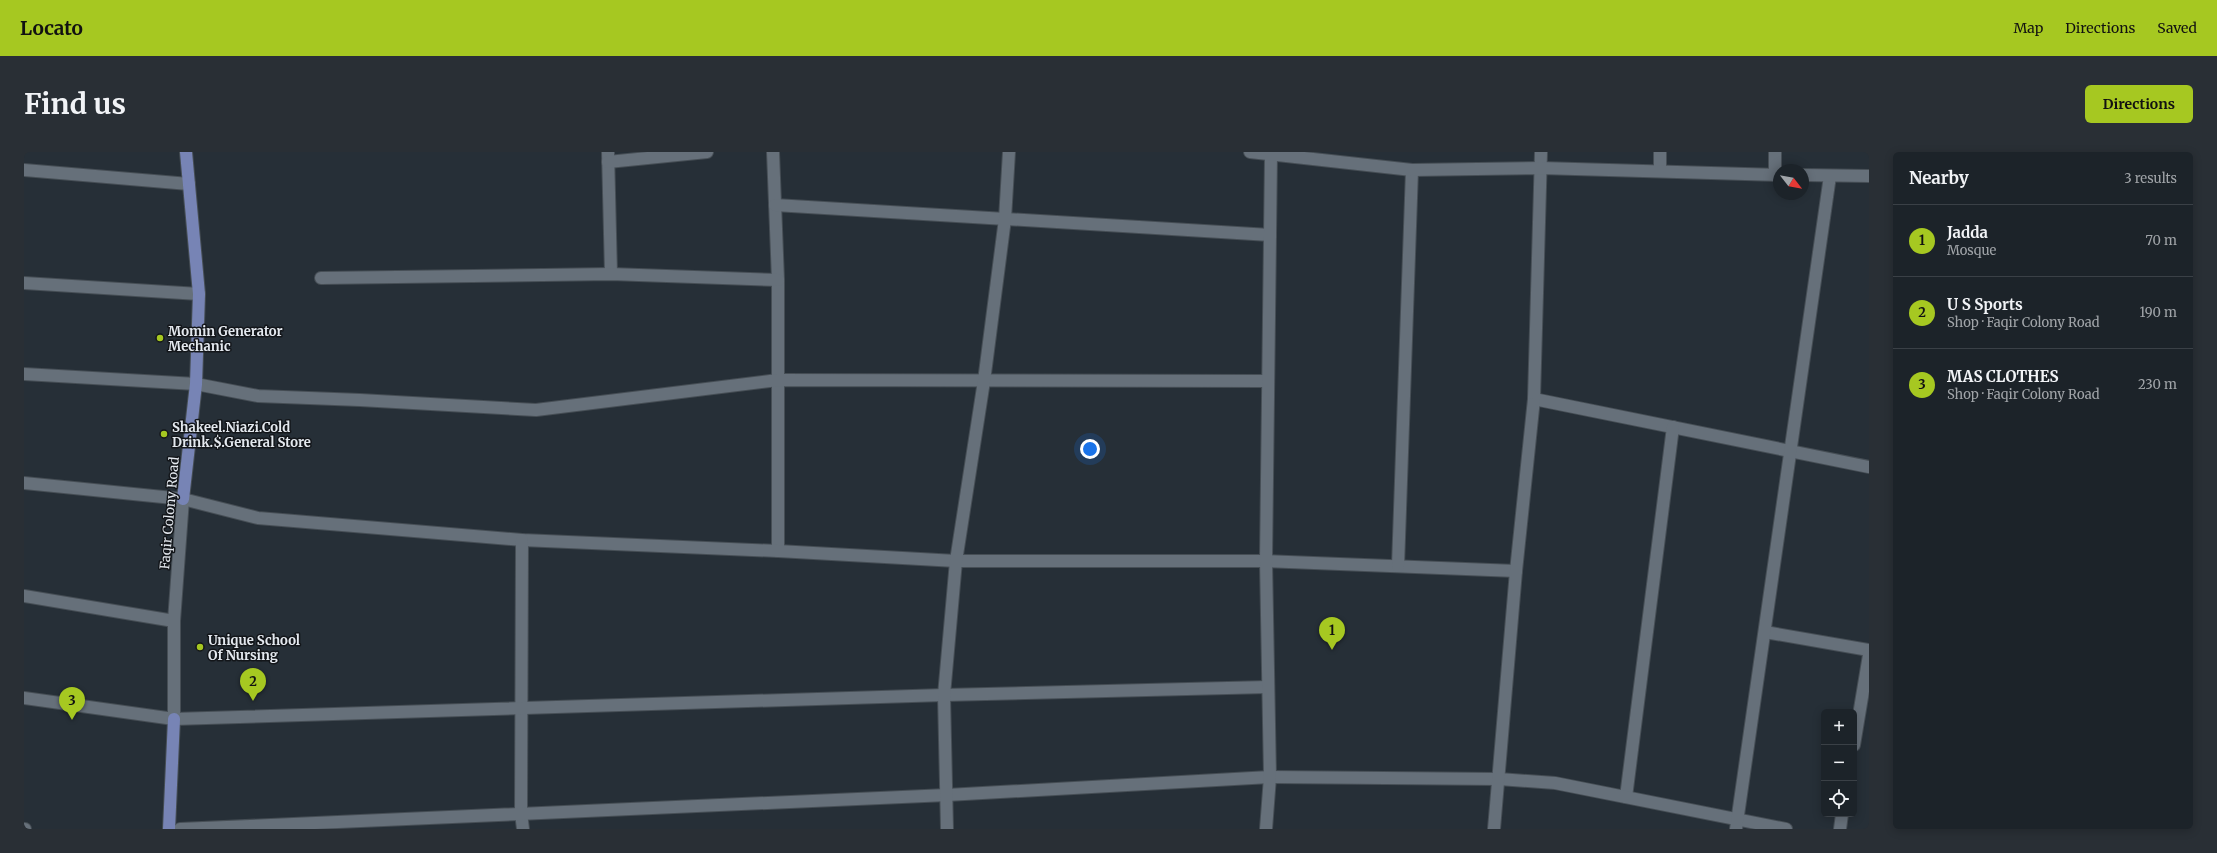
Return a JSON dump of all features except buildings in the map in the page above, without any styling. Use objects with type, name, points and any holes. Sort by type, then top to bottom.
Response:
[{"type":"main road","name":"Faqir Colony Road","points":[[183,499],[196,384],[199,294],[186,152]]},
{"type":"main road","name":"Faqir Colony Road","points":[[169,829],[174,719]]},
{"type":"street","points":[[611,274],[608,157],[707,152]]},
{"type":"street","points":[[773,152],[778,280],[778,551]]},
{"type":"street","points":[[947,829],[944,695],[956,561],[984,381],[1004,219],[1009,152]]},
{"type":"street","points":[[1250,152],[1412,170],[1541,168],[1773,175]]},
{"type":"street","points":[[1494,829],[1516,571],[1534,400],[1541,152]]},
{"type":"street","points":[[1660,152],[1660,171]]},
{"type":"street","points":[[1775,152],[1776,164]]},
{"type":"street","points":[[1266,829],[1270,777],[1266,562],[1271,154]]},
{"type":"street","points":[[24,170],[189,184]]},
{"type":"street","points":[[1398,566],[1412,170]]},
{"type":"street","points":[[1809,175],[1869,176]]},
{"type":"street","points":[[1737,824],[1830,176]]},
{"type":"street","points":[[775,205],[1270,235]]},
{"type":"street","points":[[321,278],[611,274],[778,280]]},
{"type":"street","points":[[24,283],[199,294]]},
{"type":"street","points":[[24,374],[196,384],[258,396],[536,410],[778,380],[1268,381]]},
{"type":"street","points":[[1534,400],[1791,450],[1869,467]]},
{"type":"street","points":[[1626,798],[1673,427]]},
{"type":"street","points":[[24,484],[183,499],[258,518],[522,540],[778,551],[956,561],[1266,562],[1516,571]]},
{"type":"street","name":"Faqir Colony Road","points":[[174,719],[174,621],[183,499]]},
{"type":"street","points":[[522,540],[521,813],[523,829]]},
{"type":"street","points":[[24,596],[174,621]]},
{"type":"street","points":[[1765,632],[1869,650]]},
{"type":"street","points":[[1857,727],[1869,655]]},
{"type":"street","points":[[24,698],[174,719],[944,695],[1268,687]]},
{"type":"street","points":[[180,829],[947,795],[1270,777],[1499,779],[1555,784],[1626,798],[1737,824],[1786,829]]},
{"type":"street","points":[[1840,829],[1842,817]]},
{"type":"place","name":"Momin Generator Mechanic","points":[[160,338]]},
{"type":"place","name":"Shakeel.Niazi.Cold Drink.$.General Store","points":[[164,434]]},
{"type":"place","name":"Unique School Of Nursing","points":[[200,647]]},
{"type":"place","name":"Jadda","points":[[1332,650]]},
{"type":"place","name":"U S Sports","points":[[253,701]]},
{"type":"place","name":"MAS CLOTHES","points":[[72,720]]}]
